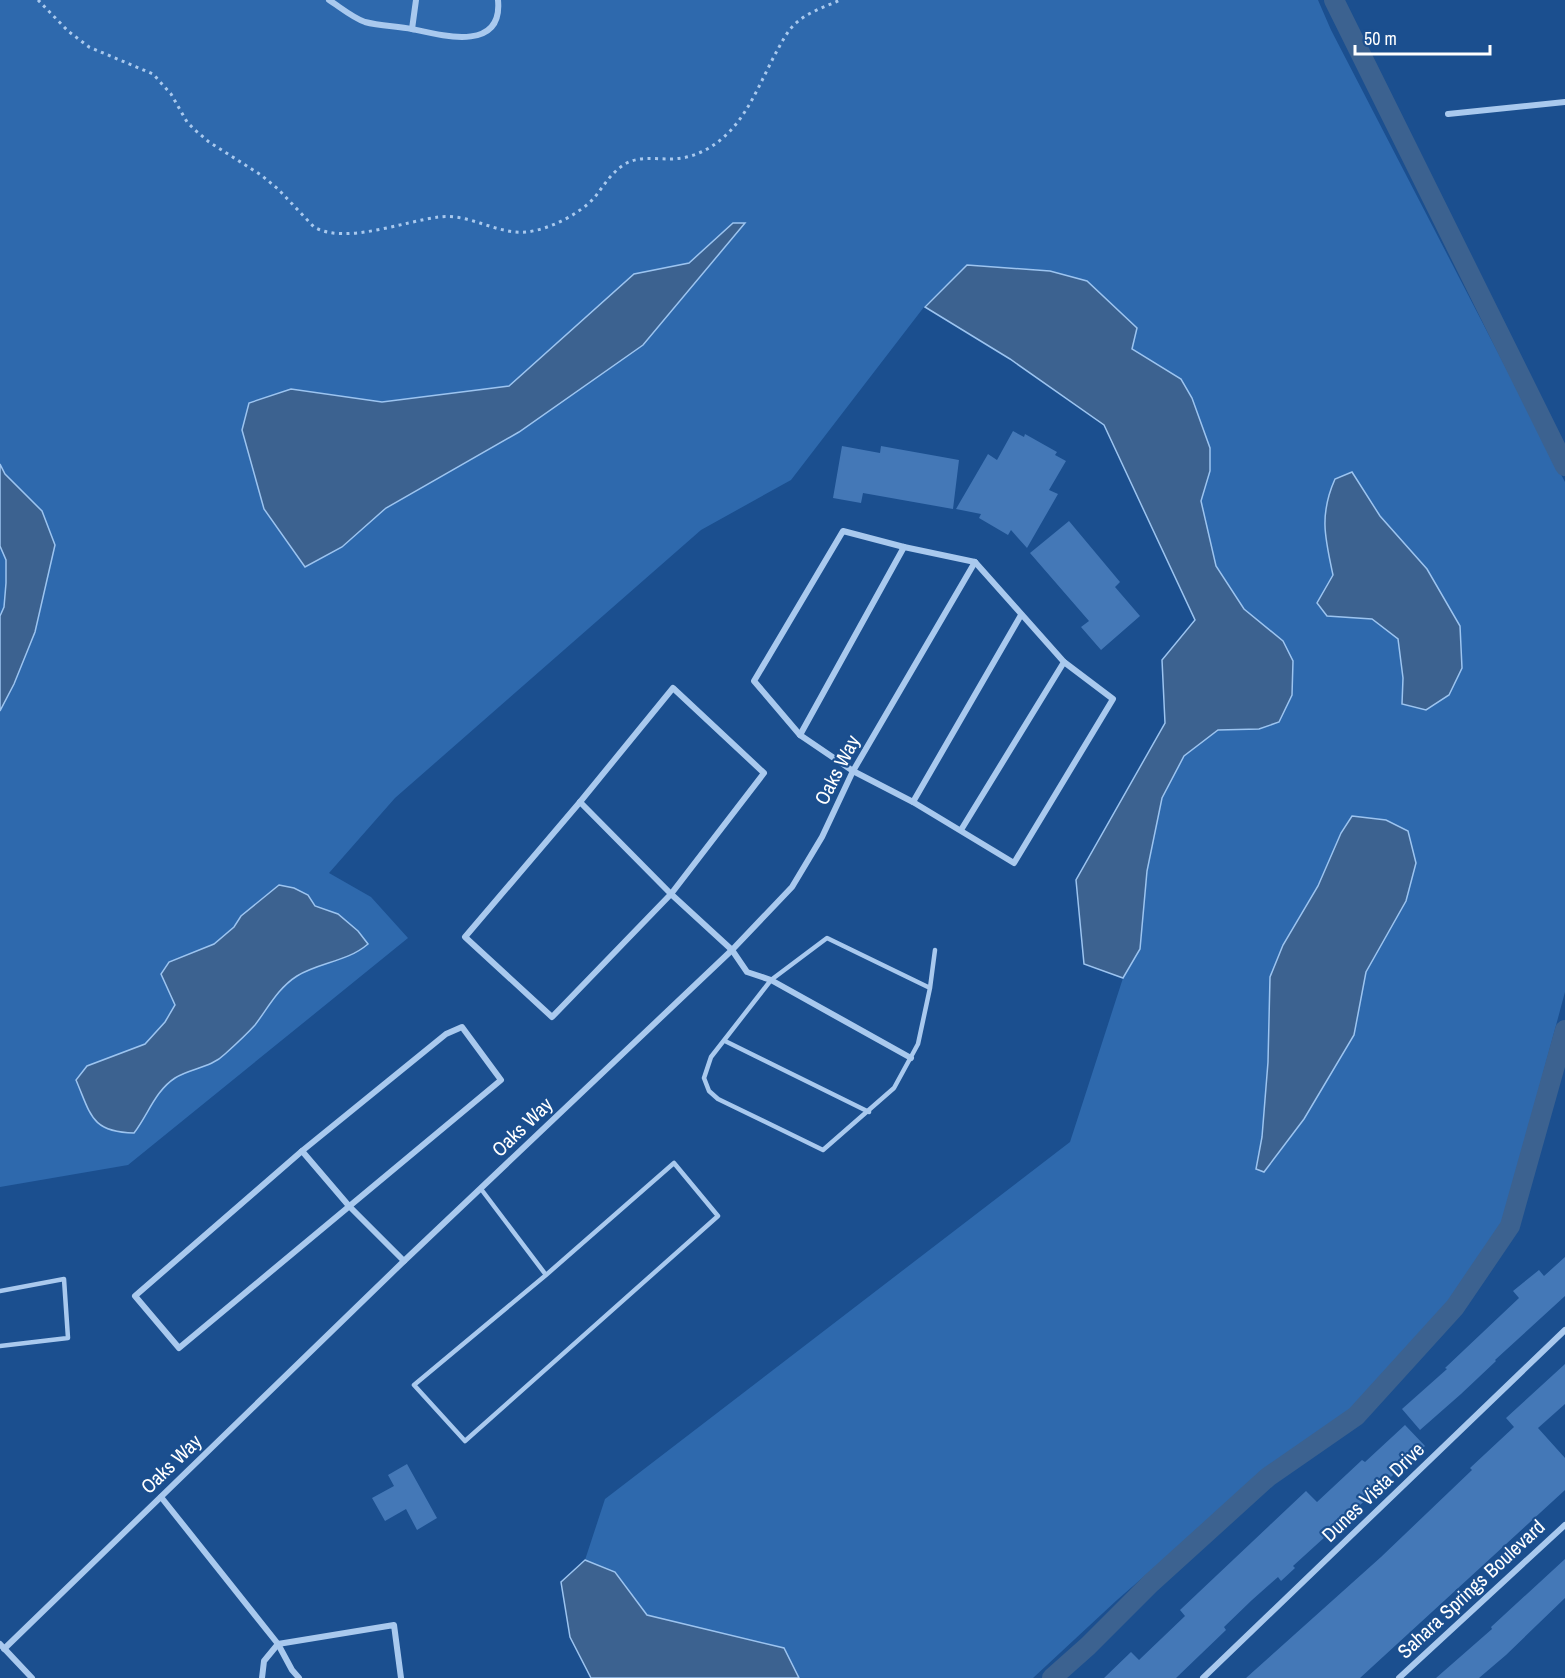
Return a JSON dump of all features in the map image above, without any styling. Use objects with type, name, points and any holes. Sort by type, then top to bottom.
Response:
[{"type":"street","points":[[329,0],[363,21],[440,36],[471,36],[484,33],[497,21],[498,0]]},
{"type":"street","points":[[412,29],[416,0]]},
{"type":"street","points":[[1448,114],[1565,102]]},
{"type":"street","points":[[843,531],[975,562],[1064,662],[1113,699],[1014,863],[913,802],[853,771],[800,735],[754,681],[843,531]]},
{"type":"street","points":[[800,735],[904,547]]},
{"type":"street","name":"Oaks Way","points":[[2,1647],[732,950],[792,886],[822,837],[853,771],[975,562]]},
{"type":"street","points":[[913,802],[1021,615]]},
{"type":"street","points":[[962,830],[1064,662]]},
{"type":"street","points":[[673,688],[764,774],[671,894],[552,1017],[465,937],[580,802],[673,688]]},
{"type":"street","points":[[580,802],[671,894],[732,950],[747,972],[771,980],[911,1058]]},
{"type":"street","points":[[462,1027],[501,1080],[179,1348],[135,1296],[302,1151],[446,1034],[462,1027]]},
{"type":"street","points":[[302,1151],[349,1206],[404,1262]]},
{"type":"street","name":"Dunes Vista Drive","points":[[1203,1678],[1565,1329]]},
{"type":"street","points":[[161,1497],[278,1644],[291,1670],[299,1678]]},
{"type":"street","name":"Sahara Springs Boulevard","points":[[1399,1678],[1565,1525]]},
{"type":"street","points":[[262,1678],[264,1661],[278,1644],[394,1625],[401,1678]]},
{"type":"street","points":[[2,1647],[32,1678]]},
{"type":"lane","points":[[930,988],[827,938],[771,980],[711,1057],[704,1078],[709,1090],[718,1099],[823,1150],[894,1088],[911,1058],[918,1044],[930,988],[935,950]]},
{"type":"lane","points":[[725,1041],[868,1112]]},
{"type":"lane","points":[[674,1163],[718,1216],[465,1441],[414,1385],[546,1275],[674,1163]]},
{"type":"lane","points":[[481,1189],[546,1275]]},
{"type":"lane","points":[[0,1291],[64,1279],[68,1338],[0,1346]]},
{"type":"path","points":[[38,0],[68,31],[89,47],[153,74],[171,94],[188,122],[201,136],[261,175],[278,189],[314,227],[335,233],[365,231],[448,216],[517,232],[531,231],[555,223],[579,211],[591,201],[612,175],[627,163],[643,158],[689,157],[723,138],[742,115],[790,28],[808,15],[840,0]]},
{"type":"shaded area","points":[[0,0],[1318,0],[1331,30],[1565,482],[1565,992],[1503,1222],[1449,1303],[1353,1410],[1265,1471],[1117,1600],[1033,1678],[799,1678],[784,1648],[647,1615],[615,1572],[585,1560],[605,1499],[1070,1142],[1123,978],[1140,949],[1147,871],[1162,798],[1184,756],[1218,730],[1259,729],[1283,641],[1244,609],[1216,566],[1201,500],[1210,471],[1210,448],[1192,398],[1181,379],[1132,349],[1137,328],[1087,281],[1050,271],[967,265],[924,307],[791,480],[701,530],[395,798],[329,873],[371,897],[408,938],[128,1165],[0,1187]]},
{"type":"shaded area","points":[[733,223],[745,223],[643,345],[519,432],[386,508],[342,547],[305,567],[264,509],[242,430],[249,403],[291,389],[382,402],[509,386],[634,274],[689,263]]},
{"type":"shaded area","points":[[967,265],[1050,271],[1087,281],[1137,328],[1132,349],[1181,379],[1192,398],[1210,448],[1210,471],[1201,501],[1216,566],[1244,609],[1283,641],[1293,661],[1292,695],[1279,722],[1259,729],[1218,730],[1184,756],[1162,798],[1147,871],[1140,949],[1123,978],[1084,964],[1076,880],[1165,723],[1162,660],[1195,620],[1104,425],[1010,359],[925,307]]},
{"type":"shaded area","points":[[0,464],[5,474],[42,511],[55,545],[35,632],[14,684],[0,711],[0,616],[4,607],[6,560],[0,546]]},
{"type":"shaded area","points":[[1352,472],[1380,516],[1427,569],[1460,626],[1462,668],[1449,695],[1426,710],[1402,704],[1403,678],[1398,639],[1372,619],[1327,616],[1317,603],[1333,575],[1325,527],[1330,492],[1335,479]]},
{"type":"shaded area","points":[[1352,816],[1386,820],[1408,831],[1416,863],[1406,901],[1366,972],[1354,1035],[1304,1119],[1264,1172],[1256,1169],[1262,1137],[1268,1062],[1270,977],[1283,945],[1318,886],[1341,833]]},
{"type":"shaded area","points":[[279,885],[294,888],[308,895],[315,906],[338,914],[358,931],[368,944],[351,955],[306,971],[290,981],[255,1025],[219,1059],[168,1083],[134,1133],[120,1132],[101,1125],[90,1112],[76,1080],[87,1066],[145,1044],[165,1022],[175,1005],[161,974],[169,962],[214,944],[234,927],[241,916]]},
{"type":"shaded area","points":[[585,1560],[615,1572],[647,1615],[784,1648],[799,1678],[591,1678],[570,1637],[561,1582]]},
{"type":"building","points":[[1013,431],[1024,437],[1025,434],[1057,452],[1055,455],[1066,461],[1049,490],[1058,494],[1027,548],[1011,530],[1008,535],[979,518],[981,514],[956,509],[988,454],[997,460]]},
{"type":"building","points":[[842,446],[880,453],[881,446],[959,460],[953,509],[863,493],[861,503],[833,498]]},
{"type":"building","points":[[1069,521],[1120,582],[1115,587],[1140,616],[1101,650],[1081,627],[1089,621],[1030,553]]},
{"type":"building","points":[[1565,1257],[1565,1296],[1420,1430],[1402,1409],[1447,1369],[1445,1368],[1519,1298],[1513,1291],[1539,1270],[1544,1276]]},
{"type":"building","points":[[1565,1364],[1565,1404],[1538,1428],[1565,1458],[1565,1490],[1360,1678],[1246,1678],[1381,1557],[1472,1470],[1470,1468],[1514,1427],[1506,1418]]},
{"type":"building","points":[[1405,1425],[1425,1446],[1293,1566],[1295,1568],[1281,1581],[1278,1577],[1252,1600],[1224,1627],[1226,1630],[1176,1678],[1104,1678],[1131,1652],[1139,1660],[1185,1616],[1180,1610],[1306,1491],[1317,1502],[1362,1460],[1365,1462]]},
{"type":"building","points":[[407,1464],[437,1518],[417,1530],[406,1509],[385,1521],[372,1498],[394,1486],[388,1475]]},
{"type":"building","points":[[1565,1559],[1565,1598],[1506,1655],[1479,1678],[1436,1678],[1492,1629],[1491,1627]]},
{"type":"waterway","points":[[1334,0],[1565,466]]},
{"type":"waterway","points":[[1052,1678],[1088,1646],[1151,1583],[1268,1477],[1356,1416],[1455,1307],[1510,1226],[1565,1030]]}]
